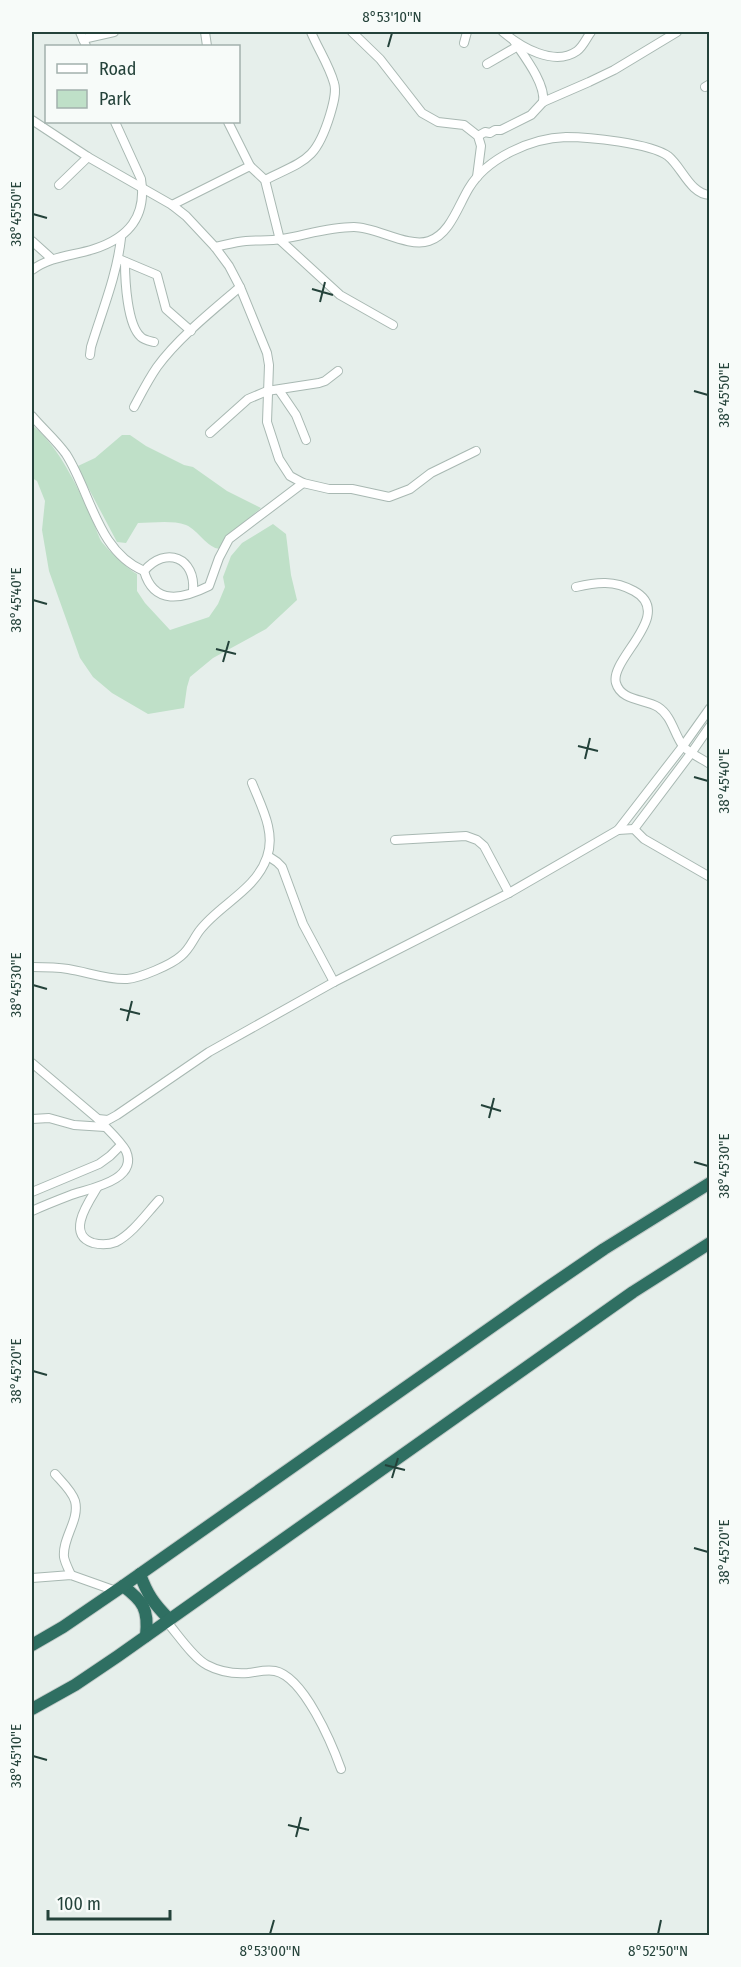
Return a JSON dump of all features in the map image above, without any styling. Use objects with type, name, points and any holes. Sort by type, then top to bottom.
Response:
[{"type":"highway","points":[[32,1645],[119,1589],[604,1249],[710,1183]]},
{"type":"highway","points":[[32,1709],[75,1685],[322,1514],[633,1292],[710,1243]]},
{"type":"highway","points":[[140,1574],[155,1606],[168,1620]]},
{"type":"highway","points":[[119,1589],[141,1602],[148,1622],[146,1635]]},
{"type":"street","points":[[83,39],[114,32]]},
{"type":"street","points":[[265,180],[308,159],[321,141],[333,107],[335,87],[311,32]]},
{"type":"street","points":[[352,32],[380,60],[422,113],[438,122],[464,125],[478,136],[481,146],[477,177]]},
{"type":"street","points":[[464,43],[467,32]]},
{"type":"street","points":[[503,32],[516,44],[540,81],[543,102]]},
{"type":"street","points":[[584,42],[586,32]]},
{"type":"street","points":[[516,44],[552,57],[575,52],[591,32]]},
{"type":"street","points":[[478,136],[485,132],[501,130],[531,115],[543,102],[614,70],[677,32]]},
{"type":"street","points":[[487,64],[516,44]]},
{"type":"street","points":[[32,120],[88,157],[172,205],[186,216],[215,247],[229,266],[267,353],[269,377],[267,422],[279,459],[290,476],[303,483],[329,489],[352,489],[389,496],[410,489],[431,473],[476,451]]},
{"type":"street","points":[[32,270],[52,258],[93,249],[121,238],[137,218],[140,209],[141,179],[115,123]]},
{"type":"street","points":[[228,123],[250,166],[265,180],[279,240],[340,295],[393,326]]},
{"type":"street","points":[[215,247],[247,241],[279,240],[331,228],[354,227],[417,243],[429,241],[440,235],[453,219],[477,177],[497,160],[541,140],[564,137],[592,138],[660,152],[674,162],[695,189],[702,194],[710,195]]},
{"type":"street","points":[[59,185],[88,157]]},
{"type":"street","points":[[172,205],[250,166]]},
{"type":"street","points":[[121,238],[125,292],[137,332],[144,339],[154,342]]},
{"type":"street","points":[[32,241],[52,258]]},
{"type":"street","points":[[122,261],[158,275],[166,309],[191,331]]},
{"type":"street","points":[[90,355],[122,261]]},
{"type":"street","points":[[134,407],[157,367],[191,331],[240,287]]},
{"type":"street","points":[[210,433],[243,402],[267,391],[326,381],[338,371]]},
{"type":"street","points":[[279,390],[296,415],[306,440]]},
{"type":"street","points":[[32,416],[66,454],[102,532],[113,549],[133,566],[144,571],[153,589],[174,598],[209,586],[229,539],[303,483]]},
{"type":"street","points":[[144,571],[151,562],[161,557],[173,557],[183,561],[190,569],[194,580],[194,591]]},
{"type":"street","points":[[576,587],[606,582],[640,594],[647,608],[646,618],[642,629],[618,668],[616,683],[626,696],[663,711],[683,746],[710,764]]},
{"type":"street","points":[[98,1119],[108,1119],[117,1115],[209,1052],[334,982],[509,893],[618,830],[710,708]]},
{"type":"street","points":[[634,829],[710,726]]},
{"type":"street","points":[[32,967],[67,969],[127,979],[141,976],[180,958],[209,921],[254,880],[268,856],[270,837],[268,821],[252,783]]},
{"type":"street","points":[[618,830],[634,829],[644,839],[710,878]]},
{"type":"street","points":[[395,840],[466,836],[477,840],[484,846],[509,893]]},
{"type":"street","points":[[268,856],[282,867],[303,924],[334,982]]},
{"type":"street","points":[[32,1063],[98,1119],[121,1145],[128,1160],[119,1177],[97,1188],[76,1193],[32,1210]]},
{"type":"street","points":[[32,1119],[49,1118],[74,1125],[105,1127]]},
{"type":"street","points":[[32,1192],[99,1164],[121,1145]]},
{"type":"street","points":[[97,1188],[82,1212],[79,1223],[81,1233],[88,1241],[98,1244],[108,1245],[126,1235],[159,1200]]},
{"type":"street","points":[[55,1474],[72,1493],[75,1500],[74,1520],[66,1540],[64,1558],[71,1575]]},
{"type":"street","points":[[32,1578],[71,1575],[119,1589]]},
{"type":"street","points":[[168,1620],[205,1664],[225,1672],[278,1671],[291,1681],[317,1714],[341,1769]]},
{"type":"green space","points":[[32,425],[49,442],[63,462],[88,509],[102,543],[137,574],[137,591],[170,630],[209,617],[218,604],[225,587],[223,577],[231,556],[242,543],[273,524],[286,534],[291,575],[297,600],[266,629],[213,658],[190,677],[184,708],[148,714],[112,693],[93,677],[80,658],[49,571],[42,530],[45,501],[37,481],[32,478]]},
{"type":"green space","points":[[122,435],[130,435],[146,446],[184,465],[193,467],[227,491],[261,508],[232,532],[220,549],[211,546],[186,525],[162,522],[138,523],[126,543],[117,542],[78,466],[95,458]]}]
